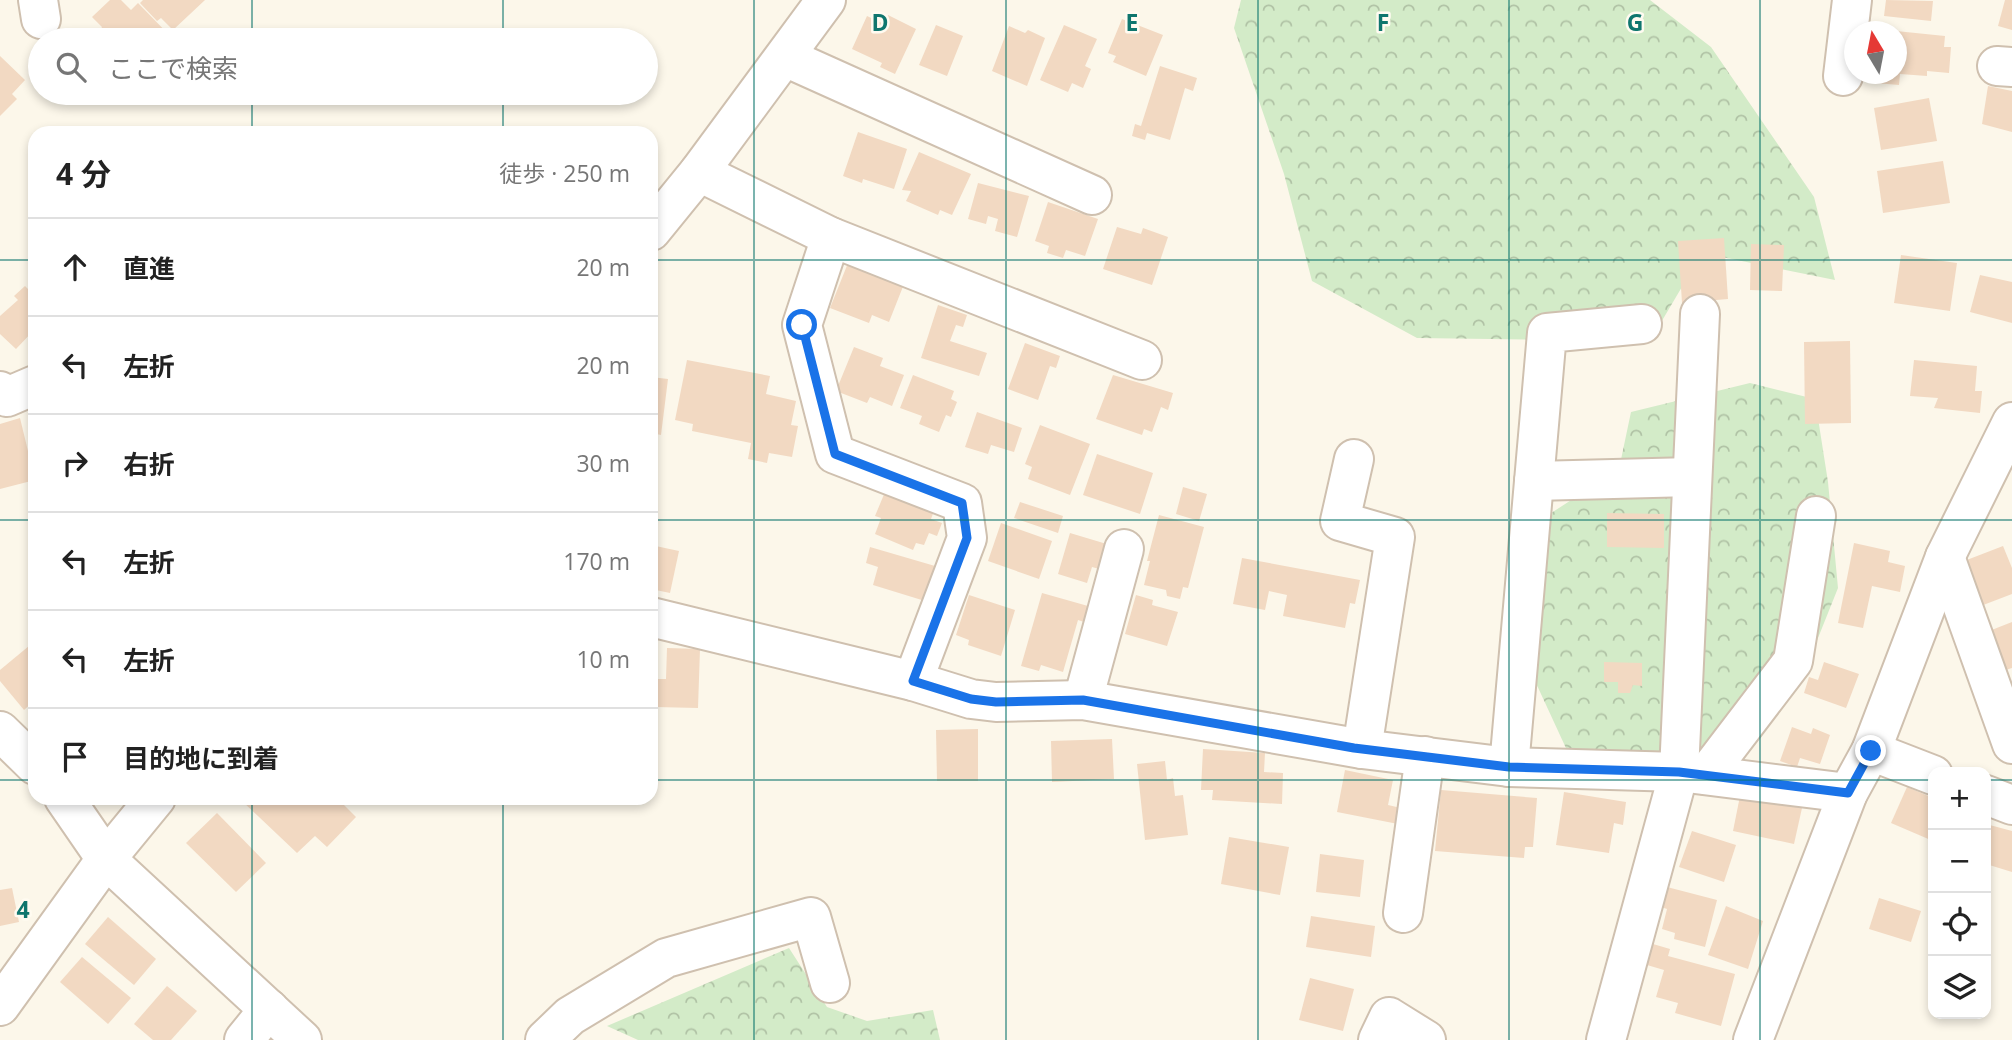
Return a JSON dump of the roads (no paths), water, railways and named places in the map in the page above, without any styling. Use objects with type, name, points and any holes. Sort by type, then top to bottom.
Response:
[{"type":"street","points":[[658,222],[699,172],[826,0]]},
{"type":"street","points":[[1843,76],[1852,0]]},
{"type":"street","points":[[785,57],[1091,195]]},
{"type":"street","points":[[699,172],[831,237],[1142,360]]},
{"type":"street","points":[[831,237],[802,325],[835,454],[962,503],[967,538],[913,681]]},
{"type":"street","points":[[1606,1040],[1692,774],[1692,477],[1700,314]]},
{"type":"street","points":[[1509,767],[1547,333],[1642,324]]},
{"type":"street","points":[[0,391],[7,397],[28,388]]},
{"type":"street","points":[[1753,1040],[1848,793],[1871,751],[1945,557],[2012,422]]},
{"type":"street","points":[[1354,459],[1340,521],[1395,537],[1362,749]]},
{"type":"street","points":[[1534,481],[1692,477]]},
{"type":"street","points":[[1692,774],[1793,661],[1816,516]]},
{"type":"street","points":[[1083,700],[1124,550]]},
{"type":"street","points":[[1945,557],[2012,744]]},
{"type":"street","points":[[658,619],[913,681],[971,699],[996,702],[1083,700],[1362,749],[1509,767],[1692,774],[1848,793]]},
{"type":"street","points":[[0,731],[28,758]]},
{"type":"street","points":[[1871,751],[1928,773]]},
{"type":"street","points":[[1403,913],[1425,756]]},
{"type":"street","points":[[1991,797],[2012,804]]},
{"type":"street","points":[[69,805],[106,859],[302,1040]]},
{"type":"street","points":[[0,1006],[106,859],[150,805]]},
{"type":"street","points":[[545,1040],[570,1016],[666,958],[811,917],[830,983]]},
{"type":"street","points":[[244,1040],[269,1009]]},
{"type":"street","points":[[1378,1040],[1389,1017],[1426,1040]]}]
